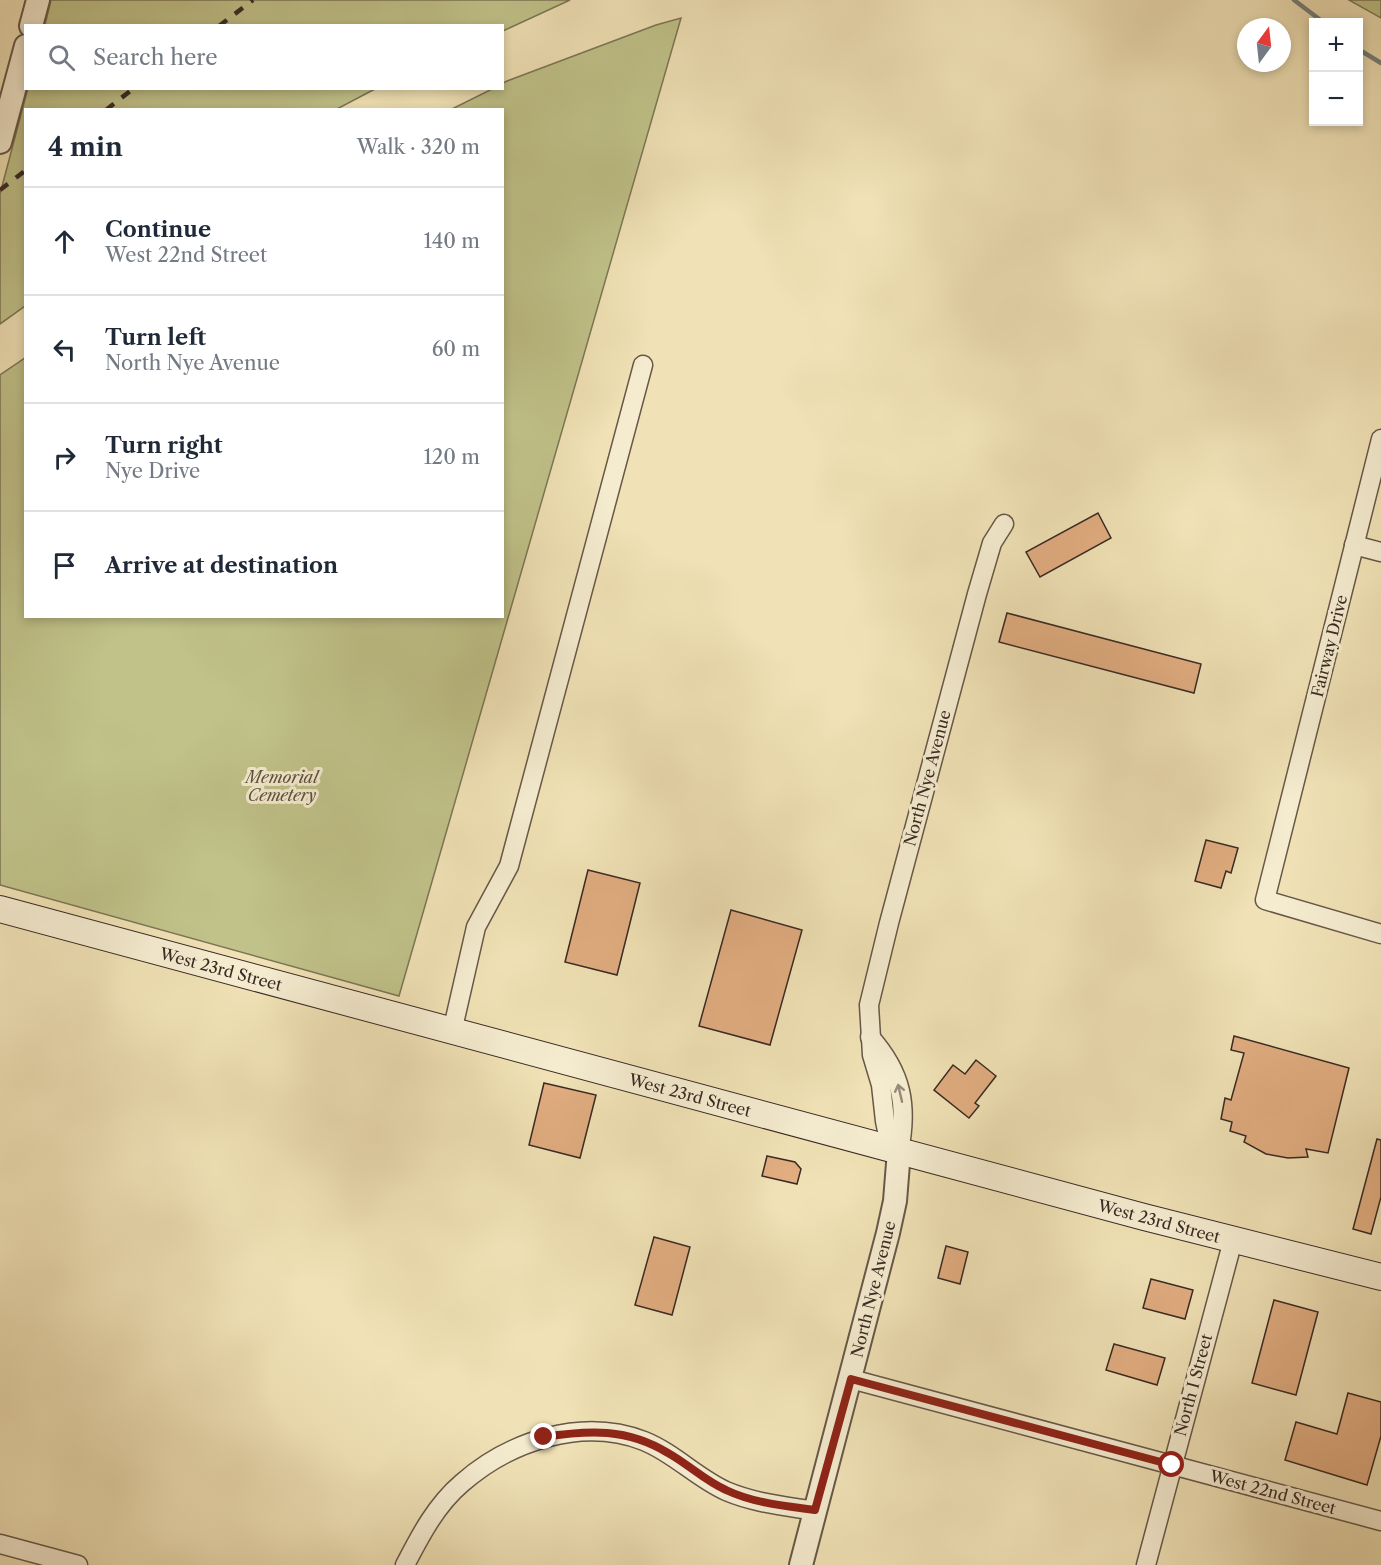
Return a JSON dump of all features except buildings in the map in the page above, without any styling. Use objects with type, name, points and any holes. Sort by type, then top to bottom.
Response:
[{"type":"main road","name":"West 23rd Street","points":[[0,909],[452,1032],[1233,1240],[1381,1277]]},
{"type":"street","points":[[32,24],[38,0]]},
{"type":"street","points":[[0,142],[24,53]]},
{"type":"street","points":[[452,1032],[476,927],[509,866],[643,365]]},
{"type":"street","name":"Fairway Drive","points":[[1381,439],[1265,900],[1381,934]]},
{"type":"street","name":"North Nye Avenue","points":[[807,1564],[815,1510],[851,1379],[891,1218],[898,1173],[904,1117],[899,1086],[889,1062],[870,1037],[869,1005],[977,594],[992,543],[1004,524]]},
{"type":"street","points":[[1354,545],[1381,552]]},
{"type":"street","name":"North I Street","points":[[1146,1565],[1233,1240]]},
{"type":"street","name":"West 22nd Street","points":[[851,1379],[1381,1521]]},
{"type":"street","points":[[405,1565],[438,1509],[469,1477],[485,1465],[544,1437],[581,1431],[614,1433],[642,1441],[667,1452],[725,1490],[758,1501],[815,1510]]},
{"type":"street","points":[[0,1544],[78,1565]]},
{"type":"green space","points":[[51,0],[570,0],[504,31],[504,24],[45,24]]},
{"type":"green space","points":[[1349,0],[1381,0],[1381,18]]},
{"type":"green space","name":"Memorial Cemetery","points":[[681,18],[399,996],[0,885],[0,375],[24,359],[24,618],[504,618],[504,108],[454,108],[490,90],[504,90],[504,82],[507,81],[656,25]]},
{"type":"green space","points":[[27,90],[373,90],[339,108],[24,108],[24,307],[0,324],[0,194]]},
{"type":"waterway","points":[[1294,0],[1318,18]]},
{"type":"waterway","points":[[1363,52],[1381,63]]},
{"type":"railway","points":[[222,24],[253,0]]},
{"type":"railway","points":[[109,108],[131,90]]},
{"type":"railway","points":[[0,190],[24,172]]},
{"type":"route","points":[[544,1437],[581,1431],[614,1433],[642,1441],[667,1452],[725,1490],[758,1501],[815,1510],[851,1379],[1172,1465]]}]
